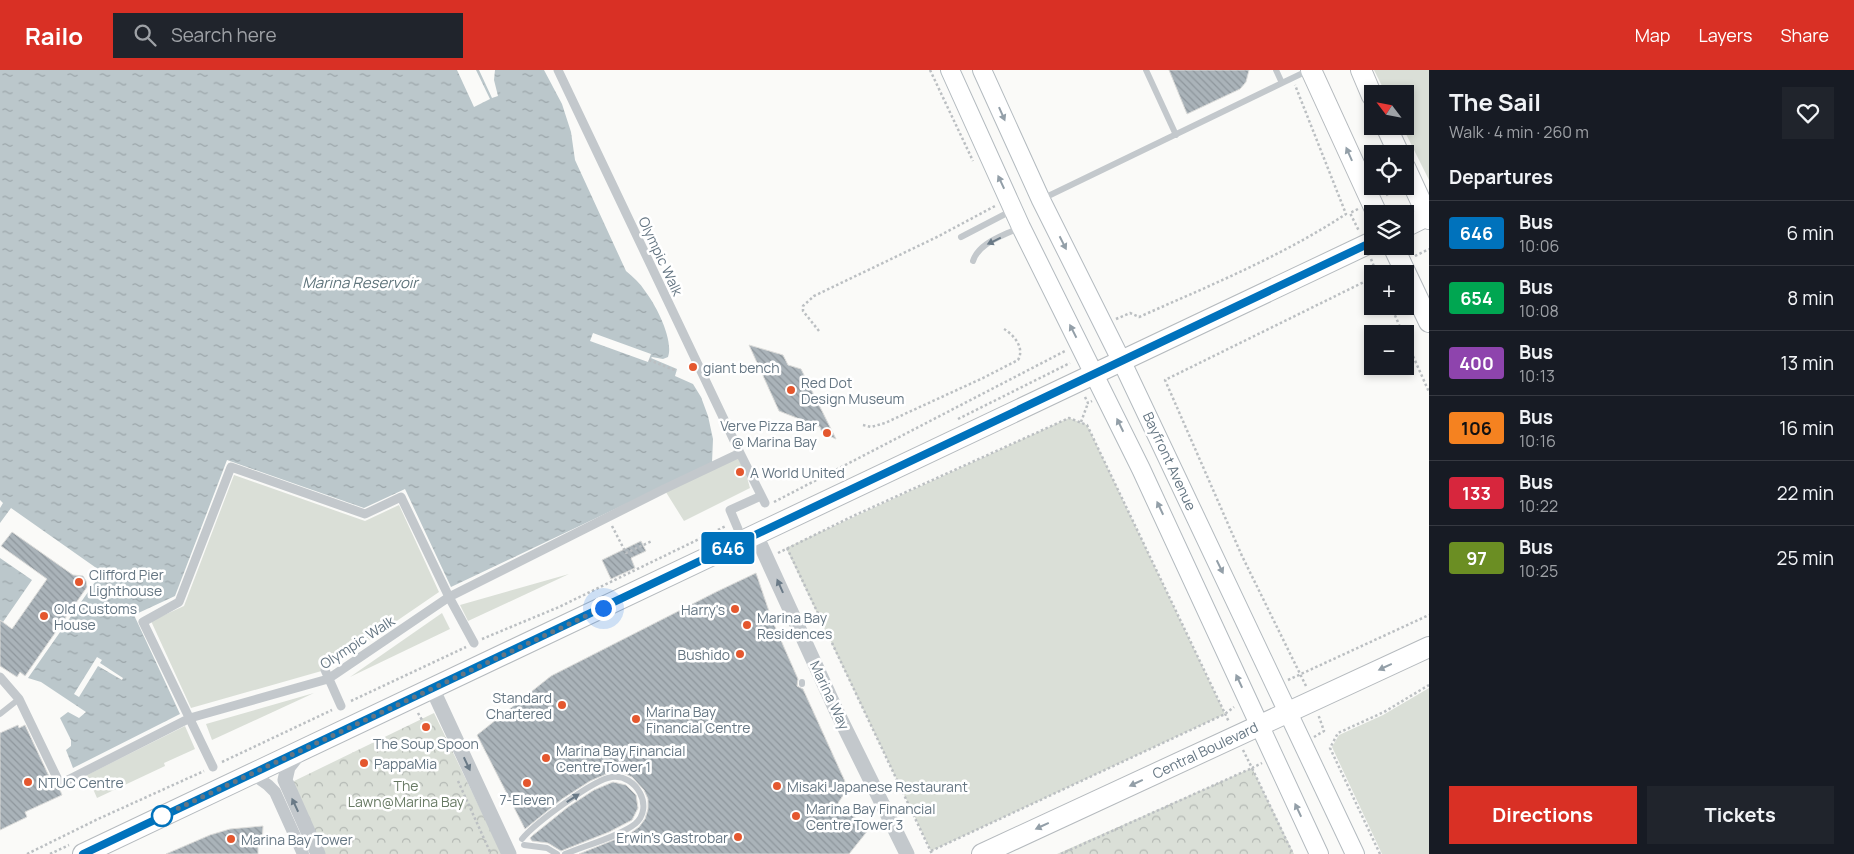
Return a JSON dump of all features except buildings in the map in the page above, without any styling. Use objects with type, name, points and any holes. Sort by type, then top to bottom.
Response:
[{"type":"main road","points":[[950,70],[1021,226],[1170,530],[1319,854]]},
{"type":"main road","name":"Bayfront Avenue","points":[[982,70],[1048,197],[1122,362],[1355,854]]},
{"type":"main road","points":[[1310,70],[1373,205]]},
{"type":"main road","points":[[1361,70],[1367,85]]},
{"type":"main road","points":[[1414,187],[1428,217],[1414,223]]},
{"type":"main road","points":[[83,854],[108,848],[301,750],[432,688],[743,528],[1122,362],[1364,246]]},
{"type":"main road","points":[[1397,255],[1429,322]]},
{"type":"main road","name":"Central Boulevard","points":[[982,854],[1429,647]]},
{"type":"street","name":"Olympic Walk","points":[[558,70],[765,502]]},
{"type":"street","name":"Olympic Walk","points":[[0,677],[19,699],[60,784],[190,718],[326,675],[449,597],[740,453]]},
{"type":"street","points":[[213,767],[143,622],[179,602],[231,467],[365,514],[401,498],[449,597],[474,643]]},
{"type":"street","points":[[743,528],[730,510],[765,502]]},
{"type":"street","name":"Marina Way","points":[[743,528],[907,854]]},
{"type":"street","points":[[326,675],[341,706]]},
{"type":"street","points":[[432,688],[509,854]]},
{"type":"street","points":[[301,750],[288,767],[285,780],[318,854]]},
{"type":"street","points":[[253,774],[275,792],[303,854]]},
{"type":"lane","points":[[1146,70],[1176,135]]},
{"type":"lane","points":[[1276,70],[1282,83]]},
{"type":"lane","points":[[1048,197],[1310,70]]},
{"type":"lane","points":[[962,237],[1013,209]]},
{"type":"lane","points":[[973,261],[976,253],[982,247],[1021,226]]},
{"type":"lane","points":[[0,714],[19,699]]},
{"type":"lane","points":[[558,854],[547,848],[523,842],[546,816],[601,780],[613,777],[623,778],[638,790],[644,802],[644,811],[640,819],[625,830],[565,854]]},
{"type":"path","points":[[1118,319],[1130,313],[1139,317],[1205,288],[1307,238],[1346,214],[1292,78]]},
{"type":"path","points":[[819,331],[803,311],[803,306],[807,301],[937,237],[994,206]]},
{"type":"path","points":[[1364,282],[1165,380],[1242,556],[1300,675],[1429,615]]},
{"type":"path","points":[[863,425],[871,427],[884,423],[1018,360],[1021,355],[1020,348],[1012,334],[1004,328]]},
{"type":"path","points":[[765,502],[1066,351]]},
{"type":"path","points":[[1414,358],[1429,392]]},
{"type":"path","points":[[649,360],[677,371]]},
{"type":"path","points":[[1081,422],[1088,403]]},
{"type":"path","points":[[1070,418],[1081,422],[1087,425],[1225,714],[932,853],[787,548],[1070,418]]},
{"type":"path","points":[[608,517],[626,553],[652,541]]},
{"type":"path","points":[[27,854],[474,643],[743,528]]},
{"type":"path","points":[[1380,854],[1330,748],[1338,733],[1384,712],[1429,685]]},
{"type":"path","points":[[1061,854],[1252,768],[1293,854]]},
{"type":"green space","points":[[1374,70],[1429,70],[1429,180],[1414,150],[1414,145],[1412,145],[1406,135],[1414,135],[1414,85],[1382,85]]},
{"type":"green space","points":[[1069,418],[1087,425],[1225,714],[931,851],[786,548]]},
{"type":"green space","points":[[740,453],[750,488],[684,521],[664,489]]},
{"type":"green space","points":[[234,475],[365,521],[399,505],[439,592],[325,670],[191,708],[151,621],[184,606]]},
{"type":"green space","points":[[569,574],[468,621],[460,605]]},
{"type":"green space","points":[[442,613],[450,629],[350,677]]},
{"type":"green space","points":[[1429,688],[1429,854],[1382,854],[1332,747],[1339,735],[1383,715]]},
{"type":"green space","points":[[314,693],[212,740],[206,724]]},
{"type":"green space","name":"The Lawn@Marina Bay","points":[[434,713],[502,854],[323,854],[290,783]]},
{"type":"green space","points":[[185,726],[195,749],[164,763],[165,766],[97,798],[87,775]]},
{"type":"green space","points":[[1252,768],[1294,854],[1057,854]]},
{"type":"water","name":"Marina Reservoir","points":[[0,70],[479,70],[492,98],[498,96],[494,80],[495,70],[544,70],[562,104],[571,132],[575,160],[626,271],[643,288],[663,323],[668,341],[668,357],[663,359],[651,358],[677,369],[675,376],[693,384],[701,397],[708,416],[713,439],[712,463],[451,587],[405,489],[364,508],[227,460],[175,596],[134,615],[180,714],[73,768],[66,750],[71,746],[71,740],[60,718],[68,712],[79,718],[86,712],[41,682],[28,678],[102,572],[11,508],[0,523],[0,508],[3,503],[0,500]]},
{"type":"water","points":[[0,558],[32,580],[3,622],[0,620]]},
{"type":"pier","points":[[457,70],[476,70],[490,99],[474,107]]},
{"type":"pier","points":[[593,333],[651,354],[648,362],[590,341]]},
{"type":"pier","points":[[97,657],[102,660],[100,663],[123,678],[122,680],[98,666],[79,697],[74,694]]},
{"type":"bus line","name":"646","points":[[83,854],[1364,246]]},
{"type":"place","name":"giant bench","points":[[693,367]]},
{"type":"place","name":"Red Dot Design Museum","points":[[791,390]]},
{"type":"place","name":"Verve Pizza Bar @ Marina Bay","points":[[827,433]]},
{"type":"place","name":"A World United","points":[[740,472]]},
{"type":"place","name":"Clifford Pier Lighthouse","points":[[79,582]]},
{"type":"place","name":"Harry's","points":[[735,609]]},
{"type":"place","name":"Old Customs House","points":[[44,616]]},
{"type":"place","name":"Marina Bay Residences","points":[[747,625]]},
{"type":"place","name":"Bushido","points":[[740,654]]},
{"type":"place","name":"Standard Chartered","points":[[562,705]]},
{"type":"place","name":"Marina Bay Financial Centre","points":[[636,719]]},
{"type":"place","name":"The Soup Spoon","points":[[426,727]]},
{"type":"place","name":"Marina Bay Financial Centre Tower 1","points":[[546,758]]},
{"type":"place","name":"PappaMia","points":[[364,763]]},
{"type":"place","name":"NTUC Centre","points":[[28,782]]},
{"type":"place","name":"7-Eleven","points":[[527,783]]},
{"type":"place","name":"Misaki Japanese Restaurant","points":[[777,786]]},
{"type":"place","name":"Marina Bay Financial Centre Tower 3","points":[[796,816]]},
{"type":"place","name":"Erwin's Gastrobar","points":[[738,837]]},
{"type":"place","name":"Marina Bay Tower","points":[[231,839]]},
{"type":"route","points":[[162,816],[603,608]]}]
